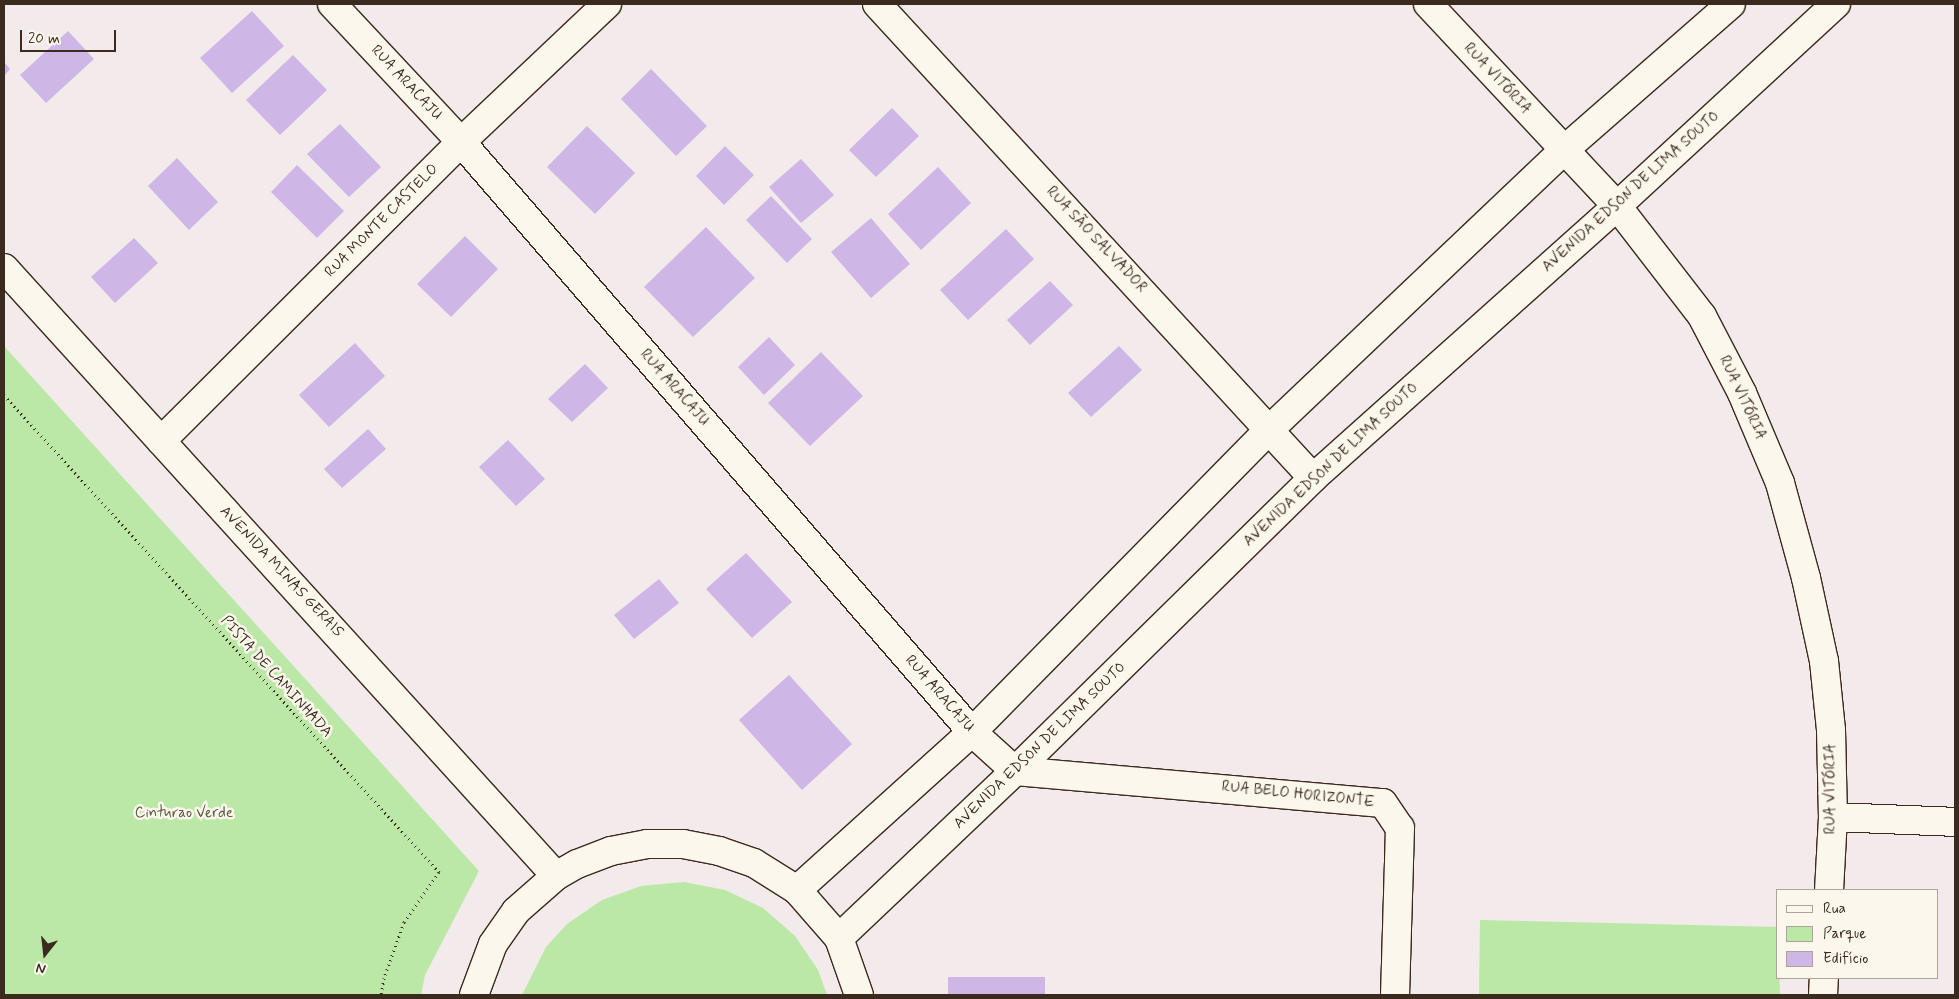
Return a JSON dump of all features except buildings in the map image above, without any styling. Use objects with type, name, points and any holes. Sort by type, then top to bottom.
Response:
[{"type":"street","name":"RUA ARACAJU","points":[[332,4],[461,142],[972,732],[1015,771]]},
{"type":"street","name":"RUA MONTE CASTELO","points":[[161,441],[461,142],[607,4]]},
{"type":"street","name":"RUA SÃO SALVADOR","points":[[878,4],[1313,478]]},
{"type":"street","name":"RUA VITÓRIA","points":[[1428,4],[1563,151],[1617,206],[1702,316],[1742,393],[1780,483],[1806,578],[1824,661],[1831,730],[1832,817],[1829,889]]},
{"type":"street","points":[[797,890],[972,732],[1270,429],[1563,151],[1731,4]]},
{"type":"street","name":"AVENIDA EDSON DE LIMA SOUTO","points":[[839,938],[1015,771],[1313,478],[1617,206],[1836,4]]},
{"type":"street","name":"AVENIDA MINAS GERAIS","points":[[4,268],[556,876]]},
{"type":"street","name":"RUA BELO HORIZONTE","points":[[1015,771],[1383,803],[1400,828],[1395,995]]},
{"type":"street","points":[[1832,817],[1955,822]]},
{"type":"street","points":[[474,995],[493,944],[516,911],[556,876],[611,851],[647,844],[683,844],[719,850],[754,863],[797,890],[839,938],[859,995]]},
{"type":"street","points":[[1823,995],[1824,979]]},
{"type":"path","name":"PISTA DE CAMINHADA","points":[[4,395],[439,872],[404,922],[384,978],[381,995]]},
{"type":"green space","name":"Cinturao Verde","points":[[4,346],[479,871],[425,975],[421,995],[4,995]]},
{"type":"green space","points":[[684,882],[725,890],[763,908],[795,936],[818,970],[827,995],[522,995],[546,947],[567,924],[602,900],[641,886]]},
{"type":"green space","points":[[1480,920],[1776,927],[1776,979],[1780,979],[1780,995],[1479,995]]}]
